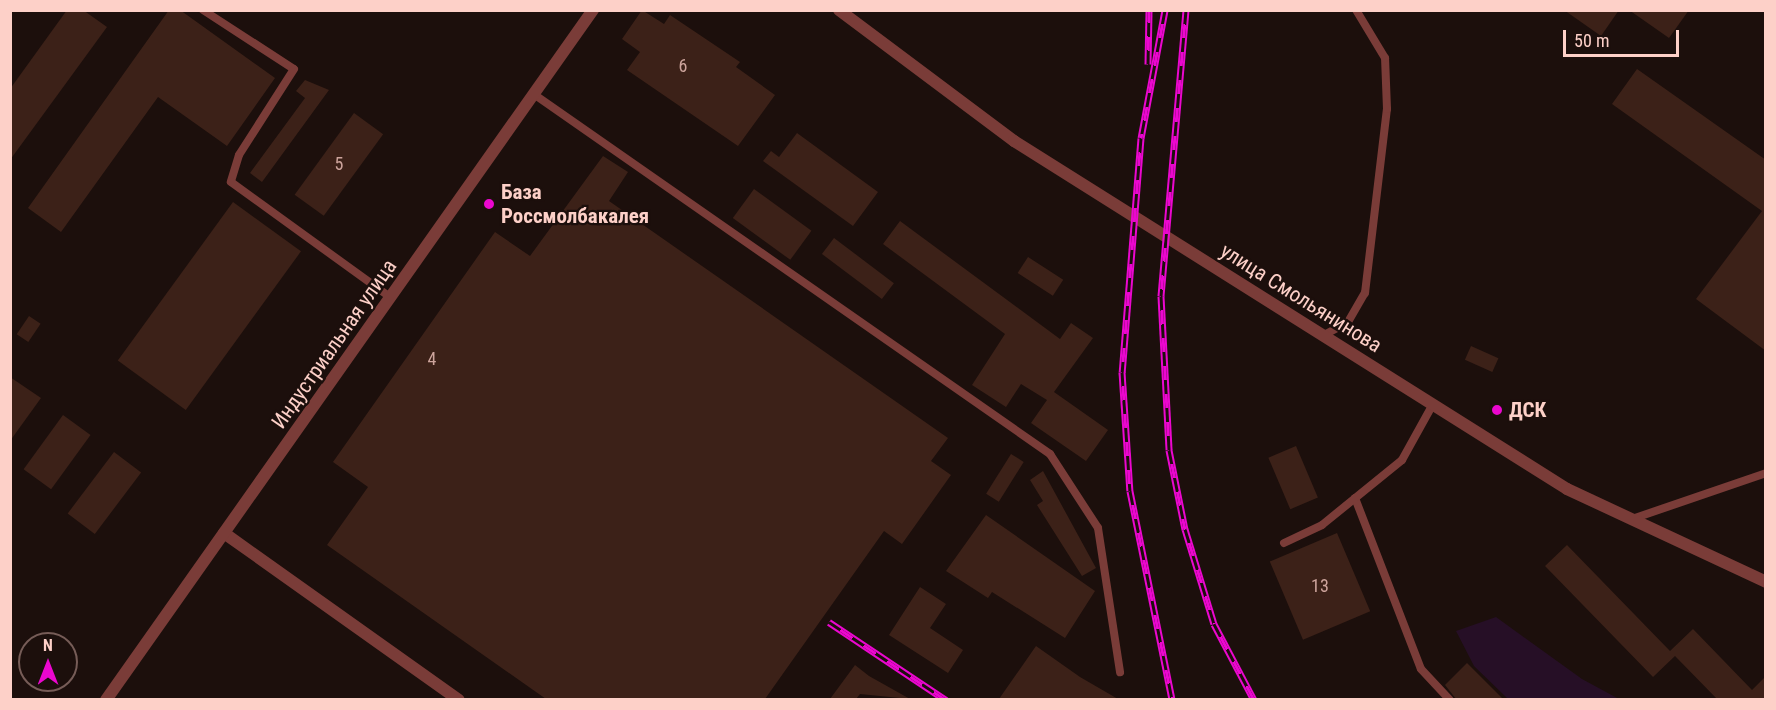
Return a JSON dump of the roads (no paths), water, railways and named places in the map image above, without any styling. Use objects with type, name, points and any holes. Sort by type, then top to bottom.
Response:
[{"type":"street","name":"Индустриальная улица","points":[[106,699],[593,10]]},
{"type":"street","name":"улица Смольянинова","points":[[839,10],[1014,141],[1568,489],[1766,582]]},
{"type":"street","points":[[224,533],[459,699]]},
{"type":"lane","points":[[203,10],[294,69],[239,155],[231,182],[391,298]]},
{"type":"lane","points":[[1324,335],[1348,322],[1365,293],[1387,109],[1385,58],[1356,10]]},
{"type":"lane","points":[[535,95],[1050,454],[1098,528],[1120,672]]},
{"type":"lane","points":[[1284,543],[1322,525],[1402,460],[1433,404]]},
{"type":"lane","points":[[1632,519],[1766,472]]},
{"type":"lane","points":[[1355,498],[1421,669],[1450,699]]},
{"type":"railway","points":[[1148,64],[1149,10]]},
{"type":"railway","points":[[1165,10],[1141,138],[1122,372],[1130,491],[1172,700]]},
{"type":"railway","points":[[1186,10],[1161,296],[1169,450],[1185,529],[1214,624],[1254,700]]},
{"type":"railway","points":[[829,622],[946,700]]},
{"type":"place","name":"База Россмолбакалея","points":[[489,204]]},
{"type":"place","name":"ДСК","points":[[1497,410]]}]
